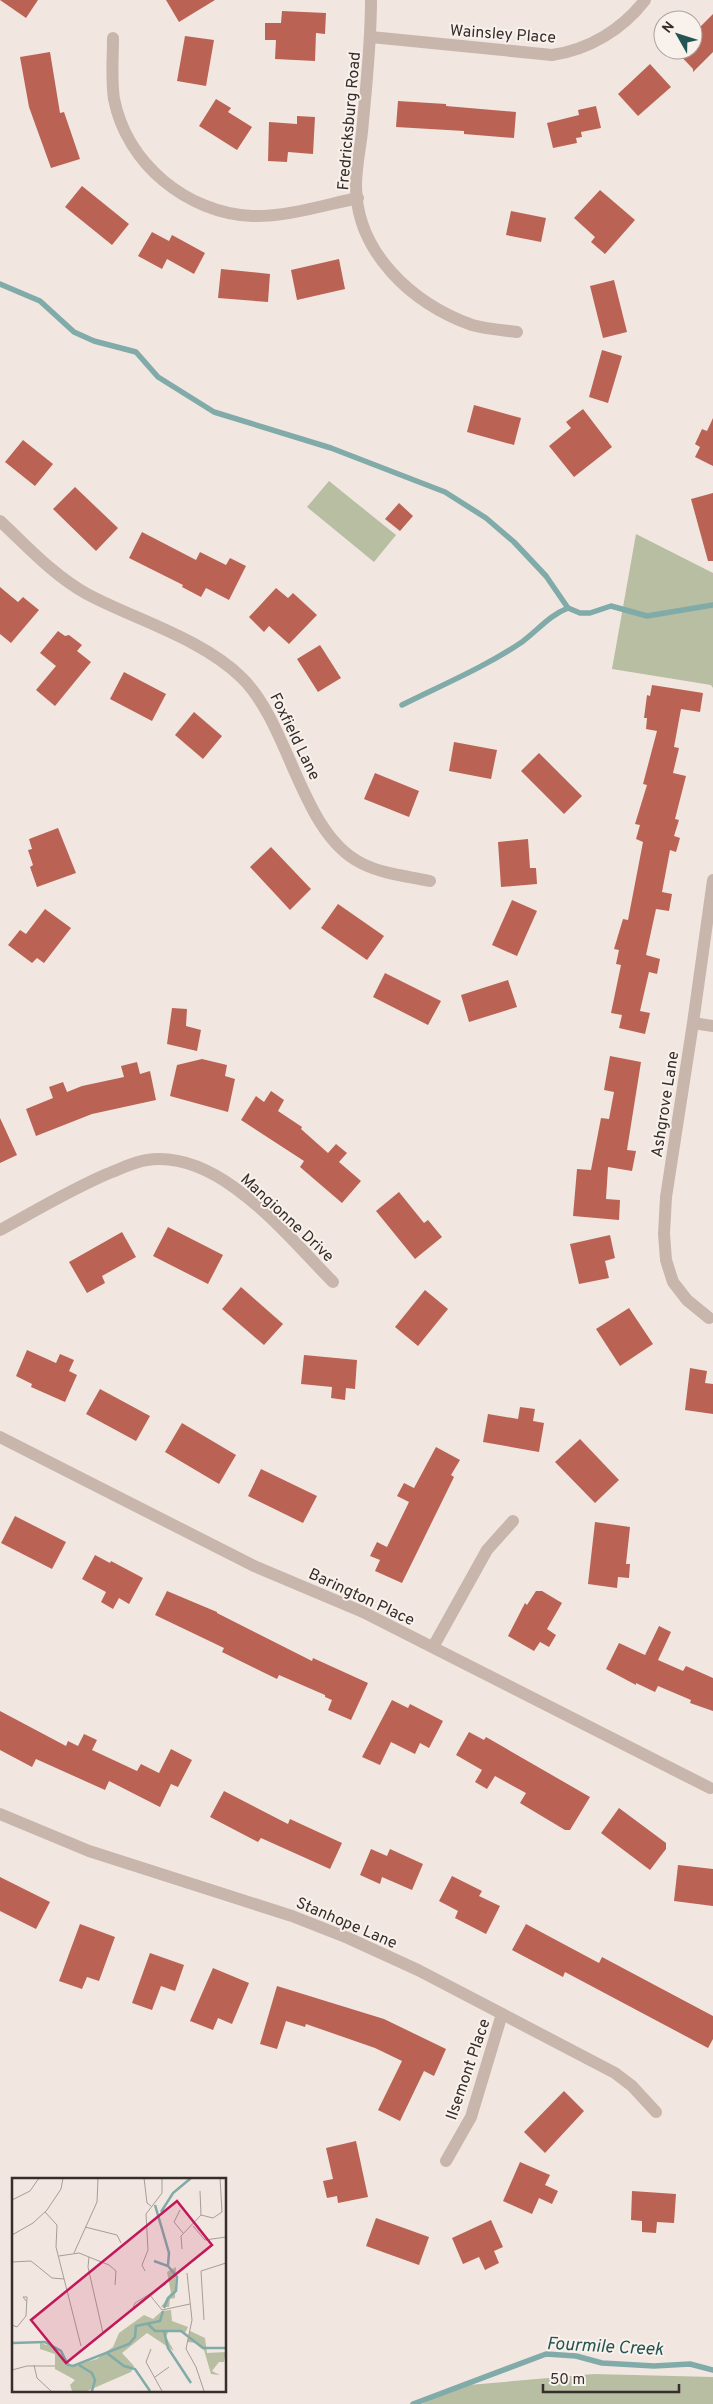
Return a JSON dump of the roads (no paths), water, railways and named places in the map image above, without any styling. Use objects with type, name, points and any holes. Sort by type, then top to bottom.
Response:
[{"type":"street","name":"Fredricksburg Road","points":[[371,0],[371,37],[356,186],[363,223],[372,244],[394,277],[408,290],[448,316],[475,326],[517,332]]},
{"type":"street","name":"Wainsley Place","points":[[371,37],[552,55],[579,49],[604,37],[632,15],[645,0]]},
{"type":"street","points":[[113,38],[114,98],[123,128],[141,157],[155,173],[181,195],[209,209],[223,213],[252,216],[270,215],[358,198]]},
{"type":"street","name":"Foxfield Lane","points":[[0,521],[56,571],[85,593],[217,657],[242,678],[258,695],[315,813],[337,844],[361,863],[383,872],[430,881]]},
{"type":"street","name":"Ashgrove Lane","points":[[709,1318],[687,1300],[673,1282],[666,1260],[664,1234],[666,1197],[713,880]]},
{"type":"street","points":[[693,1022],[713,1026]]},
{"type":"street","name":"Mangionne Drive","points":[[0,1230],[98,1178],[130,1164],[164,1159],[199,1166],[232,1185],[255,1205],[333,1282]]},
{"type":"street","name":"Barington Place","points":[[0,1437],[254,1566],[363,1612],[710,1788]]},
{"type":"street","points":[[433,1647],[487,1550],[513,1521]]},
{"type":"street","name":"Stanhope Lane","points":[[0,1814],[89,1851],[292,1916],[348,1938],[502,2014],[615,2073],[632,2086],[656,2112]]},
{"type":"street","name":"Ilsemont Place","points":[[446,2161],[471,2117],[502,2014]]},
{"type":"waterway","points":[[0,284],[40,301],[74,332],[94,341],[136,352],[158,377],[214,412],[331,448],[445,492],[486,518],[514,542],[546,576],[568,608],[580,613],[590,613],[611,606],[647,616],[713,605]]},
{"type":"waterway","points":[[402,705],[478,668],[508,651],[550,619],[568,608]]},
{"type":"waterway","name":"Fourmile Creek","points":[[413,2404],[546,2354],[576,2356],[602,2363],[654,2366],[690,2364],[713,2370]]}]
